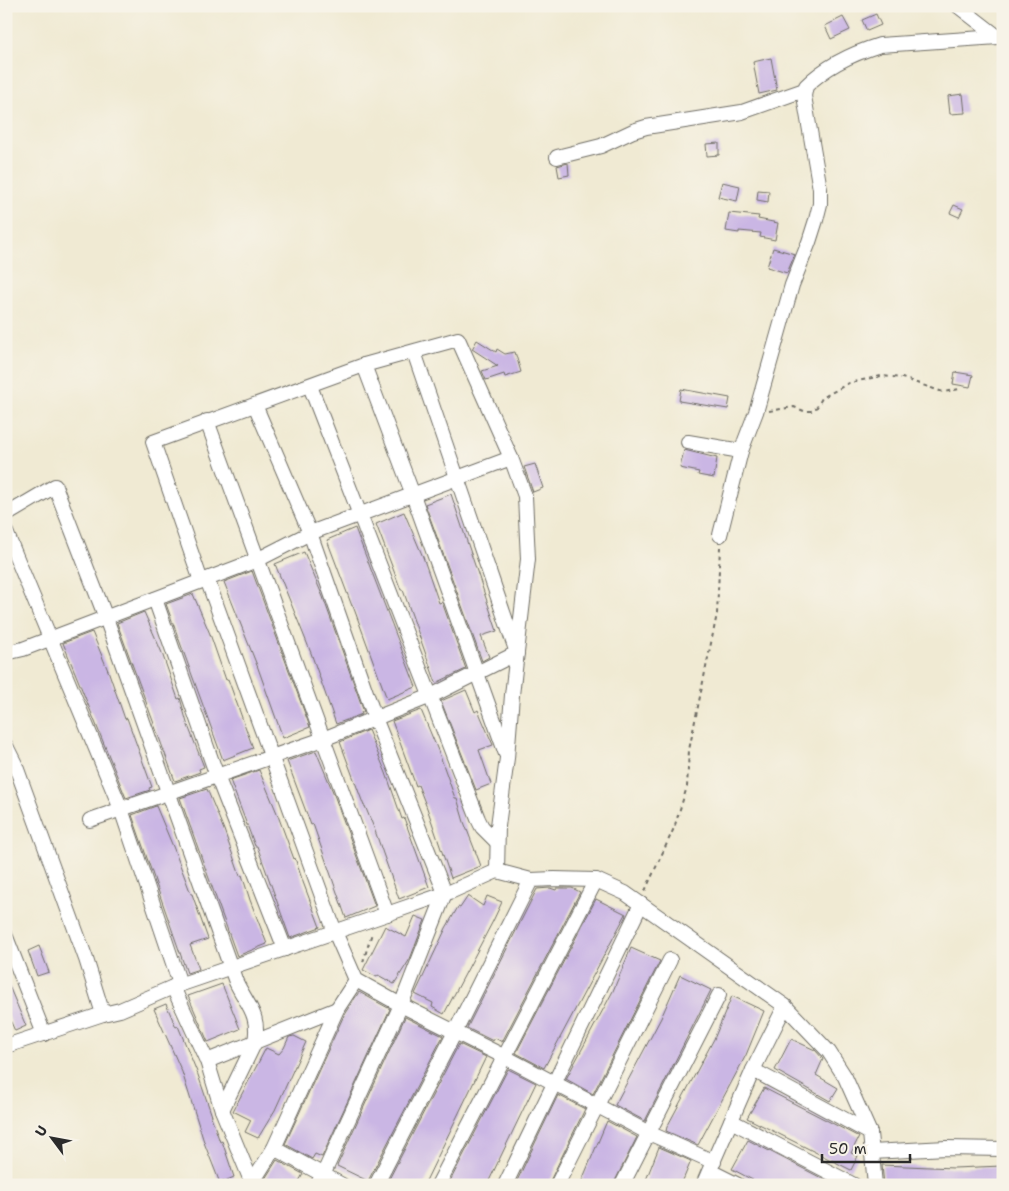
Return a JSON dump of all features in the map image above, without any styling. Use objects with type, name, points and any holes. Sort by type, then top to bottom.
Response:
[{"type":"street","points":[[958,6],[1000,37]]},
{"type":"street","points":[[557,157],[602,146],[646,127],[742,112],[804,90],[809,83],[835,65],[865,49],[880,45],[1000,37]]},
{"type":"street","points":[[720,535],[741,451],[756,412],[792,285],[809,242],[820,204],[820,189],[804,90]]},
{"type":"street","points":[[497,871],[496,841],[507,758],[516,653],[528,558],[525,496],[511,458],[458,339],[364,365],[154,442],[335,932],[356,980],[649,1133],[712,1167],[738,1185]]},
{"type":"street","points":[[414,352],[516,653]]},
{"type":"street","points":[[364,365],[413,495],[507,758]]},
{"type":"street","points":[[310,386],[478,819],[482,827],[496,841]]},
{"type":"street","points":[[255,405],[310,533],[375,718],[445,893],[401,1005],[320,1180]]},
{"type":"street","points":[[207,421],[323,739],[382,916]]},
{"type":"street","points":[[688,442],[741,451]]},
{"type":"street","points":[[6,652],[23,649],[51,639],[258,560],[310,533],[511,458]]},
{"type":"street","points":[[6,515],[55,486],[106,618],[236,982],[256,1017],[257,1032],[255,1042],[222,1110]]},
{"type":"street","points":[[6,532],[121,809],[176,986],[207,1061],[222,1110],[252,1184]]},
{"type":"street","points":[[155,599],[217,776],[285,949]]},
{"type":"street","points":[[90,820],[323,739],[431,696],[516,653]]},
{"type":"street","points":[[6,746],[15,764],[86,959],[103,1014]]},
{"type":"street","points":[[6,1046],[120,1010],[176,986],[382,916],[445,893],[497,871],[531,880],[596,880],[616,888],[641,904],[785,1006],[829,1052],[846,1077],[870,1133],[875,1185]]},
{"type":"street","points":[[376,1185],[531,880]]},
{"type":"street","points":[[438,1185],[503,1056],[596,880]]},
{"type":"street","points":[[505,1185],[556,1084],[641,904]]},
{"type":"street","points":[[6,936],[44,1034]]},
{"type":"street","points":[[557,1185],[670,960]]},
{"type":"street","points":[[252,1184],[274,1148],[337,1009],[356,980]]},
{"type":"street","points":[[622,1185],[719,994]]},
{"type":"street","points":[[703,1185],[753,1070],[785,1006]]},
{"type":"street","points":[[207,1061],[337,1009]]},
{"type":"street","points":[[753,1070],[870,1133]]},
{"type":"street","points":[[731,1122],[854,1185]]},
{"type":"street","points":[[274,1148],[320,1180],[342,1185]]},
{"type":"street","points":[[872,1152],[946,1148],[1003,1149]]},
{"type":"path","points":[[756,412],[794,407],[811,411],[818,407],[822,398],[849,383],[881,376],[902,378],[943,392],[960,389]]},
{"type":"path","points":[[641,904],[648,884],[674,828],[687,787],[689,750],[717,614],[720,535]]},
{"type":"path","points":[[356,980],[382,916]]},
{"type":"building","points":[[876,14],[881,25],[867,31],[862,20]]},
{"type":"building","points":[[843,17],[850,30],[831,39],[825,26]]},
{"type":"building","points":[[771,58],[777,90],[759,94],[753,62]]},
{"type":"building","points":[[963,94],[965,113],[950,114],[948,96]]},
{"type":"building","points":[[719,143],[719,155],[707,156],[706,144]]},
{"type":"building","points":[[568,163],[569,175],[559,177],[557,166]]},
{"type":"building","points":[[722,182],[740,186],[737,201],[718,197]]},
{"type":"building","points":[[758,190],[769,191],[768,202],[757,200]]},
{"type":"building","points":[[954,205],[963,209],[959,217],[950,213]]},
{"type":"building","points":[[729,213],[759,216],[758,219],[778,223],[775,240],[760,237],[761,233],[726,231]]},
{"type":"building","points":[[773,248],[795,254],[787,273],[767,267]]},
{"type":"building","points":[[477,340],[496,352],[497,349],[505,354],[515,352],[521,372],[505,377],[504,374],[486,380],[482,371],[498,366],[472,349]]},
{"type":"building","points":[[955,372],[973,375],[970,387],[953,384]]},
{"type":"building","points":[[681,389],[730,398],[728,409],[679,401]]},
{"type":"building","points":[[684,450],[717,458],[714,478],[698,475],[699,472],[680,468]]},
{"type":"building","points":[[535,464],[543,488],[533,492],[524,467]]},
{"type":"building","points":[[451,494],[497,631],[481,636],[489,657],[482,661],[425,504]]},
{"type":"building","points":[[404,512],[423,557],[439,603],[442,602],[466,669],[436,683],[403,590],[401,590],[376,524]]},
{"type":"building","points":[[355,528],[416,687],[387,699],[327,540]]},
{"type":"building","points":[[304,552],[323,597],[364,712],[336,724],[311,653],[275,564]]},
{"type":"building","points":[[252,571],[310,727],[283,738],[224,582]]},
{"type":"building","points":[[193,594],[210,634],[226,680],[228,679],[253,748],[223,760],[166,604]]},
{"type":"building","points":[[144,612],[162,653],[178,699],[180,698],[187,723],[204,767],[199,769],[200,772],[175,781],[117,623]]},
{"type":"building","points":[[92,632],[125,719],[127,718],[152,787],[149,788],[150,790],[126,798],[63,643]]},
{"type":"building","points":[[466,690],[475,712],[478,710],[493,745],[479,750],[491,784],[476,790],[441,701]]},
{"type":"building","points":[[421,710],[455,798],[457,798],[481,866],[451,878],[427,808],[418,785],[416,786],[392,721]]},
{"type":"building","points":[[368,730],[402,819],[404,818],[429,887],[399,899],[374,828],[340,742]]},
{"type":"building","points":[[316,751],[375,906],[346,918],[313,824],[311,825],[287,761]]},
{"type":"building","points":[[259,770],[295,858],[320,927],[290,938],[257,846],[255,846],[230,780]]},
{"type":"building","points":[[207,789],[240,876],[242,875],[267,944],[237,956],[180,798]]},
{"type":"building","points":[[156,806],[208,939],[190,945],[199,969],[187,973],[132,815]]},
{"type":"building","points":[[550,888],[556,890],[557,888],[572,888],[580,892],[502,1042],[495,1038],[493,1041],[467,1028],[537,889]]},
{"type":"building","points":[[468,896],[483,906],[487,896],[502,902],[444,1014],[432,1007],[433,1003],[415,994],[446,928],[458,907],[460,908]]},
{"type":"building","points":[[596,899],[626,914],[544,1068],[516,1053]]},
{"type":"building","points":[[415,916],[425,920],[410,959],[394,984],[378,975],[377,977],[363,970],[385,926],[406,937]]},
{"type":"building","points":[[39,946],[49,972],[37,976],[28,951]]},
{"type":"building","points":[[631,948],[660,961],[593,1094],[566,1079],[613,991]]},
{"type":"building","points":[[680,975],[711,990],[645,1121],[615,1105],[661,1018]]},
{"type":"building","points":[[6,979],[26,1026],[15,1031],[6,1011]]},
{"type":"building","points":[[222,984],[240,1029],[208,1042],[188,996]]},
{"type":"building","points":[[359,992],[390,1009],[322,1157],[315,1154],[312,1159],[285,1144],[345,1013]]},
{"type":"building","points":[[732,996],[764,1011],[746,1055],[698,1145],[666,1131],[714,1039]]},
{"type":"building","points":[[166,1004],[176,1027],[178,1026],[197,1072],[220,1142],[222,1141],[234,1177],[220,1183],[205,1145],[182,1072],[154,1009]]},
{"type":"building","points":[[405,1017],[443,1036],[368,1181],[337,1166]]},
{"type":"building","points":[[294,1036],[306,1042],[275,1110],[258,1138],[245,1132],[251,1120],[233,1111],[266,1048],[279,1054],[289,1037]]},
{"type":"building","points":[[791,1039],[815,1050],[823,1059],[816,1075],[838,1088],[830,1101],[775,1070]]},
{"type":"building","points":[[459,1044],[486,1057],[424,1185],[386,1185]]},
{"type":"building","points":[[508,1069],[536,1083],[487,1185],[448,1185]]},
{"type":"building","points":[[764,1088],[859,1137],[851,1153],[858,1156],[851,1170],[747,1118]]},
{"type":"building","points":[[558,1095],[585,1109],[548,1185],[515,1185]]},
{"type":"building","points":[[607,1121],[637,1137],[613,1185],[580,1185]]},
{"type":"building","points":[[748,1140],[835,1185],[762,1185],[732,1169]]},
{"type":"building","points":[[659,1147],[691,1161],[681,1185],[644,1185]]},
{"type":"building","points":[[277,1160],[303,1174],[297,1185],[261,1185]]},
{"type":"building","points":[[882,1165],[954,1168],[1002,1166],[1002,1185],[884,1185]]}]
